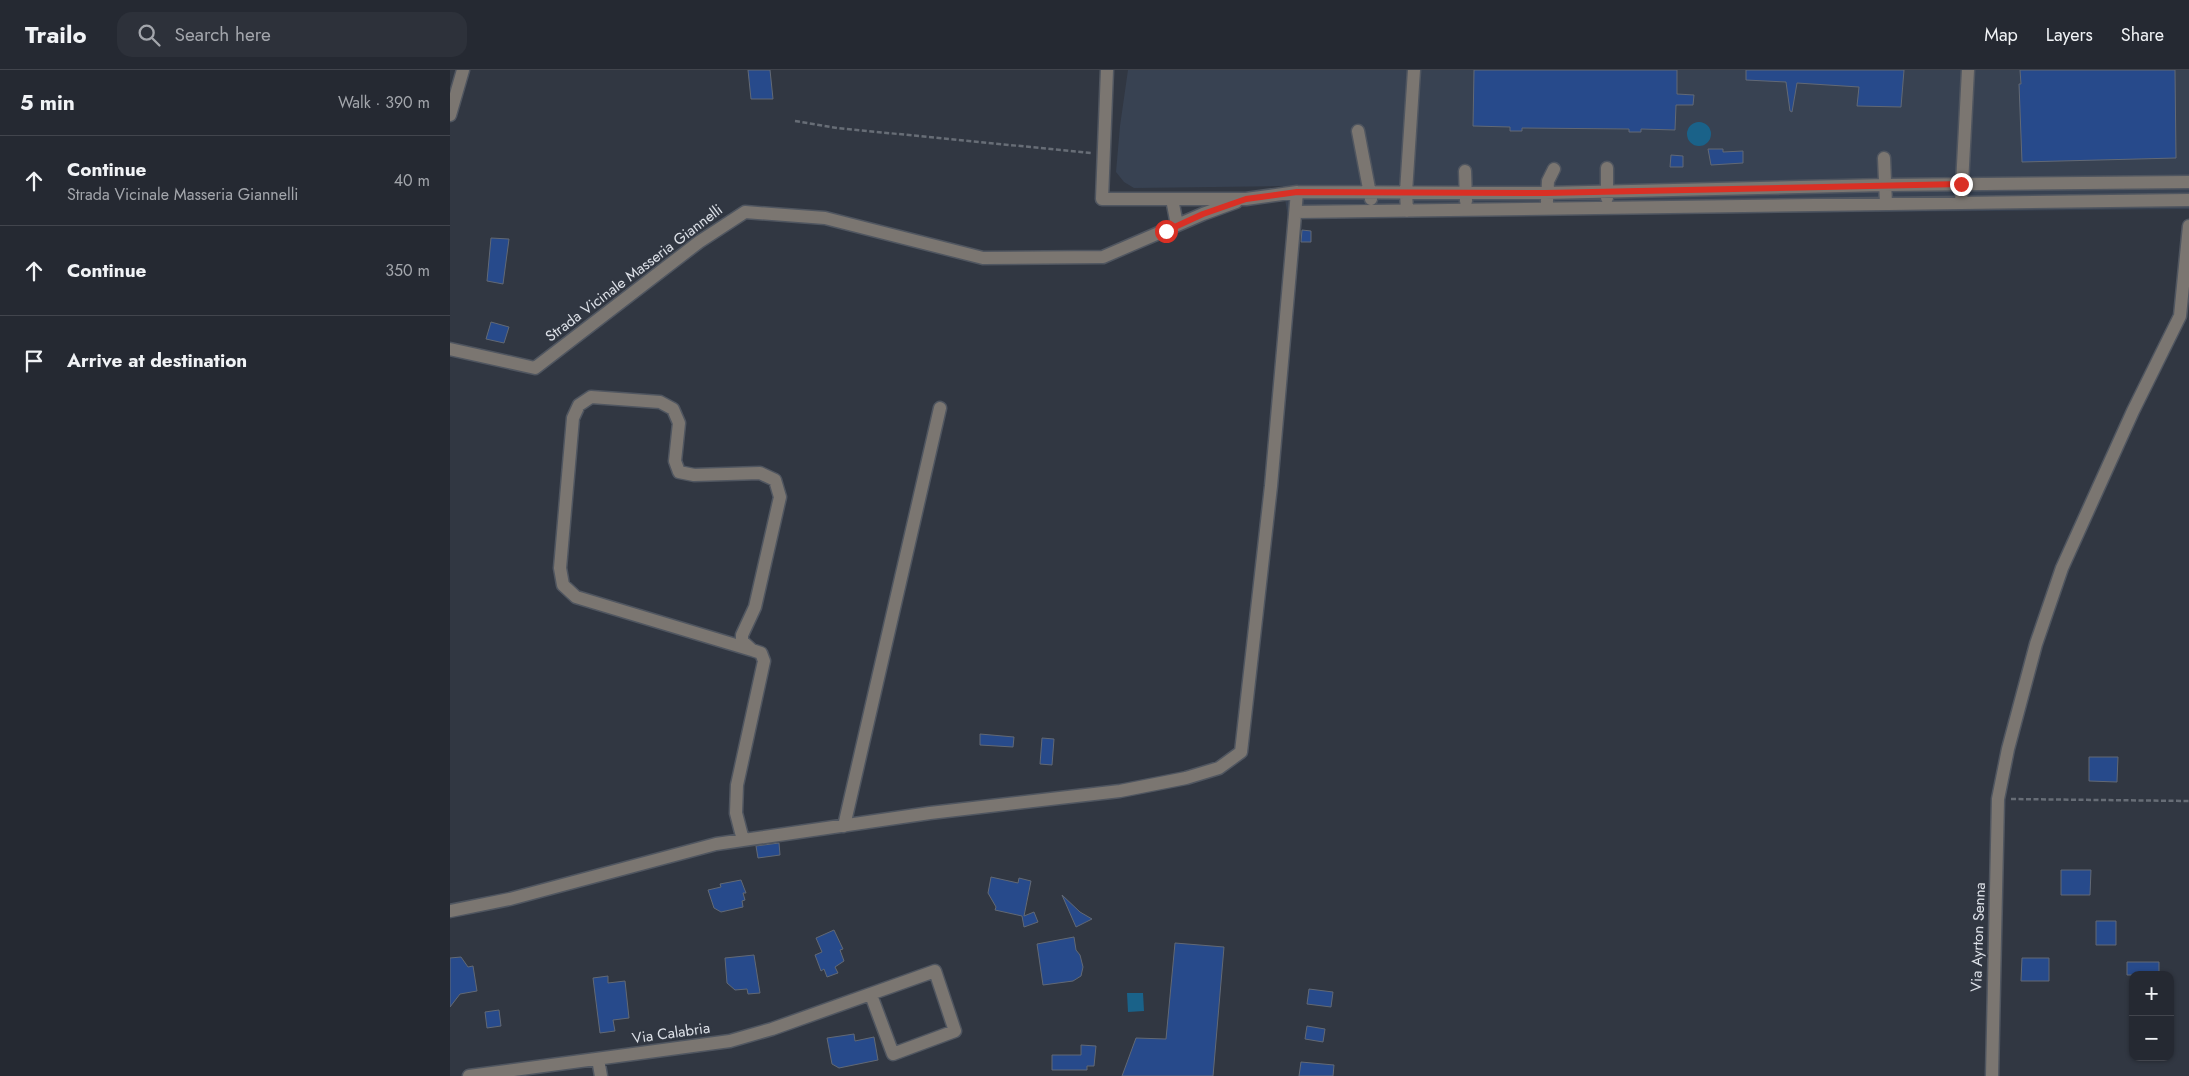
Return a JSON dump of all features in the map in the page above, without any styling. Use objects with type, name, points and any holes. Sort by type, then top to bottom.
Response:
[{"type":"street","points":[[450,115],[463,70]]},
{"type":"street","points":[[1107,70],[1102,154],[1102,199],[1246,199],[1297,192],[1465,193],[1547,178],[1607,191],[1885,185],[2189,182]]},
{"type":"street","points":[[1407,211],[1406,192],[1414,70]]},
{"type":"street","points":[[1961,203],[1968,70]]},
{"type":"street","points":[[1358,131],[1371,192],[1372,211]]},
{"type":"street","points":[[1884,158],[1886,204]]},
{"type":"street","points":[[1607,168],[1607,208]]},
{"type":"street","points":[[1465,171],[1466,209]]},
{"type":"street","points":[[1547,178],[1548,209]]},
{"type":"street","points":[[2106,183],[2108,201]]},
{"type":"street","points":[[450,911],[510,899],[716,844],[1120,791],[1186,778],[1219,768],[1241,752],[1271,486],[1297,192]]},
{"type":"street","points":[[1172,199],[1177,225]]},
{"type":"street","name":"Strada Vicinale Masseria Giannelli","points":[[450,349],[535,368],[699,242],[745,212],[825,218],[983,258],[1103,257],[1177,225],[1246,199]]},
{"type":"street","points":[[1296,212],[2189,200]]},
{"type":"street","name":"Via Ayrton Senna","points":[[1992,1076],[1998,799],[2008,749],[2036,644],[2062,568],[2130,419],[2180,316],[2189,226]]},
{"type":"street","points":[[743,840],[736,813],[737,785],[764,660],[761,653],[576,597],[563,585],[560,568],[573,418],[579,405],[591,397],[660,402],[673,409],[679,423],[675,461],[679,472],[694,475],[760,473],[776,480],[780,496],[755,607],[742,635],[742,641],[752,650]]},
{"type":"street","points":[[844,826],[940,408]]},
{"type":"street","name":"Via Calabria","points":[[469,1076],[730,1041],[772,1030],[935,971],[955,1032],[893,1054],[871,995]]},
{"type":"street","points":[[598,1059],[601,1076]]},
{"type":"path","points":[[794,121],[846,129],[1102,154]]},
{"type":"path","points":[[1998,799],[2189,800]]},
{"type":"shaded area","points":[[1128,70],[2189,70],[2189,209],[1288,218],[1283,186],[1134,188],[1124,182],[1116,172]]},
{"type":"water","points":[[1699,122],[1708,125],[1711,134],[1708,143],[1699,146],[1690,143],[1687,134],[1690,125]]},
{"type":"water","points":[[1127,993],[1143,993],[1144,1011],[1128,1012]]},
{"type":"building","points":[[748,70],[770,70],[773,99],[751,99]]},
{"type":"building","points":[[1474,70],[1677,70],[1677,94],[1694,95],[1693,105],[1676,105],[1675,130],[1641,129],[1641,132],[1629,132],[1629,129],[1522,128],[1522,131],[1510,131],[1510,127],[1473,126]]},
{"type":"building","points":[[1746,70],[1904,70],[1901,107],[1857,106],[1859,87],[1797,83],[1792,112],[1790,111],[1786,82],[1746,80]]},
{"type":"building","points":[[2020,70],[2175,70],[2176,158],[2022,162]]},
{"type":"building","points":[[1708,149],[1723,149],[1723,152],[1743,151],[1743,163],[1711,165]]},
{"type":"building","points":[[1671,155],[1683,156],[1683,167],[1670,167]]},
{"type":"building","points":[[1302,230],[1311,231],[1311,242],[1301,242]]},
{"type":"building","points":[[491,238],[509,239],[503,284],[487,281]]},
{"type":"building","points":[[491,322],[509,327],[504,343],[486,339]]},
{"type":"building","points":[[980,734],[1014,737],[1013,747],[980,745]]},
{"type":"building","points":[[1042,738],[1054,739],[1052,765],[1040,764]]},
{"type":"building","points":[[2089,757],[2118,757],[2117,782],[2089,781]]},
{"type":"building","points":[[779,843],[780,855],[758,858],[756,846]]},
{"type":"building","points":[[2061,870],[2091,870],[2090,895],[2061,895]]},
{"type":"building","points":[[991,877],[1018,883],[1019,878],[1031,881],[1024,916],[1034,912],[1038,922],[1024,927],[1022,916],[995,910],[996,907],[988,893]]},
{"type":"building","points":[[741,880],[746,893],[743,893],[745,900],[742,901],[743,907],[721,912],[714,908],[708,890],[721,887],[720,884]]},
{"type":"building","points":[[1062,895],[1080,912],[1092,919],[1076,927]]},
{"type":"building","points":[[2096,921],[2116,921],[2116,945],[2096,945]]},
{"type":"building","points":[[834,930],[843,949],[840,950],[844,961],[835,967],[838,973],[827,977],[824,969],[821,971],[815,955],[822,952],[816,938]]},
{"type":"building","points":[[1074,937],[1076,950],[1080,955],[1083,967],[1081,976],[1073,981],[1043,985],[1037,944]]},
{"type":"building","points":[[1175,943],[1224,947],[1213,1076],[1122,1076],[1136,1038],[1166,1039]]},
{"type":"building","points":[[754,955],[760,993],[748,994],[747,989],[735,990],[727,983],[725,958]]},
{"type":"building","points":[[461,957],[468,967],[473,966],[477,991],[460,994],[450,1007],[450,958]]},
{"type":"building","points":[[2022,958],[2049,958],[2049,981],[2021,981]]},
{"type":"building","points":[[2127,962],[2159,962],[2159,971],[2129,971],[2129,975],[2127,975]]},
{"type":"building","points":[[608,976],[608,983],[625,981],[629,1018],[613,1020],[615,1031],[600,1033],[593,978]]},
{"type":"building","points":[[1309,989],[1333,992],[1331,1007],[1307,1004]]},
{"type":"building","points":[[499,1010],[501,1026],[487,1028],[485,1012]]},
{"type":"building","points":[[1307,1026],[1325,1029],[1323,1042],[1305,1039]]},
{"type":"building","points":[[854,1034],[855,1041],[874,1037],[878,1060],[839,1068],[832,1064],[827,1038]]},
{"type":"building","points":[[1081,1045],[1096,1046],[1094,1066],[1087,1066],[1087,1070],[1052,1070],[1052,1055],[1081,1055]]},
{"type":"building","points":[[1301,1062],[1334,1065],[1333,1076],[1299,1076]]},
{"type":"route","points":[[1166,231],[1203,214],[1246,199],[1297,192],[1546,193],[1961,184]]}]
